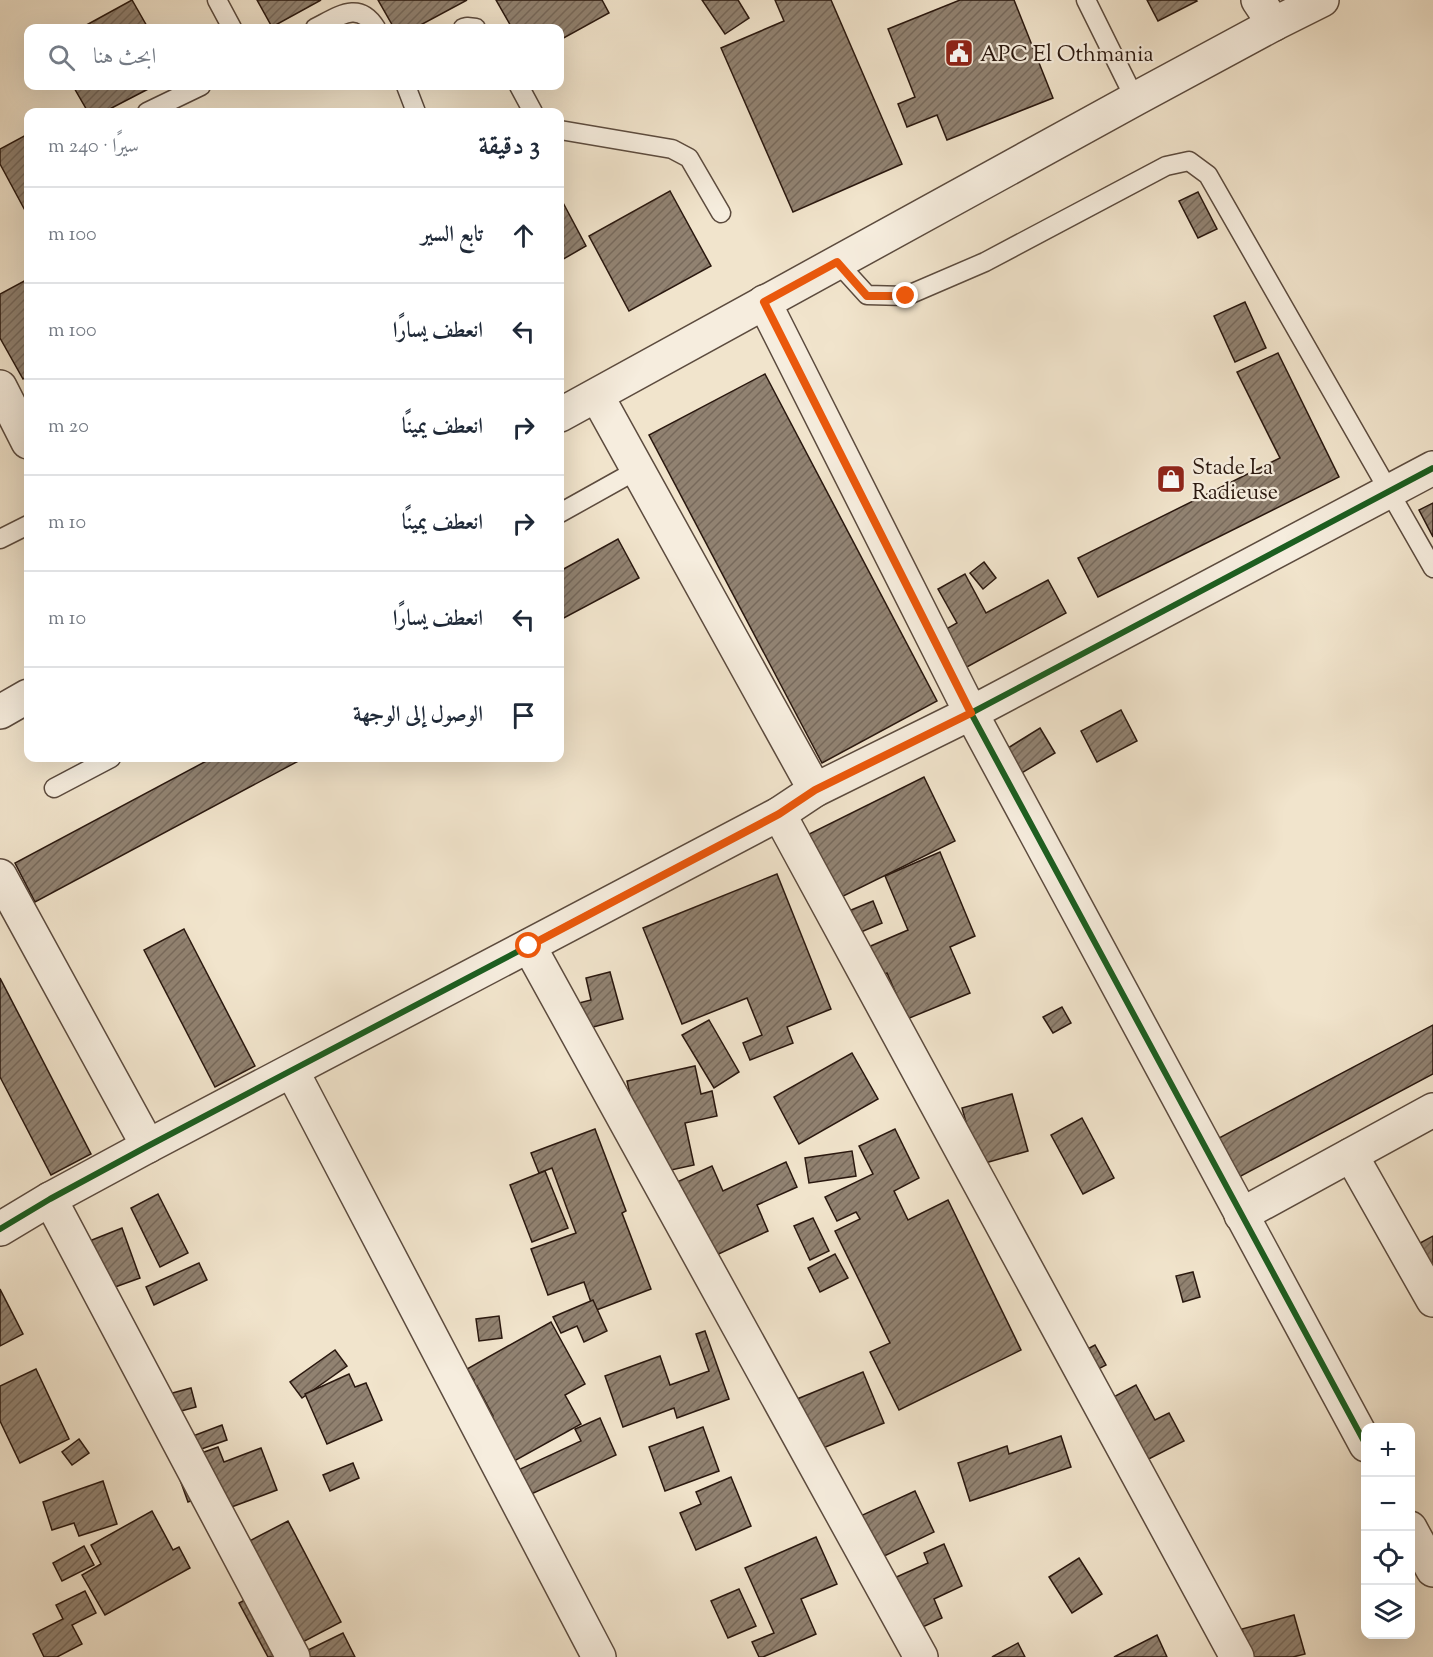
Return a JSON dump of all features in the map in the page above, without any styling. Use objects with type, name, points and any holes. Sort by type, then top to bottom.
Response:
[{"type":"street","points":[[564,413],[1135,99],[1266,12],[1322,0]]},
{"type":"street","points":[[764,302],[971,713],[1361,1438]]},
{"type":"street","points":[[0,387],[24,434]]},
{"type":"street","points":[[597,396],[815,790]]},
{"type":"street","points":[[0,1229],[148,1146],[779,814],[815,790],[971,713],[1433,468]]},
{"type":"street","points":[[0,712],[24,698]]},
{"type":"street","points":[[779,814],[1237,1657]]},
{"type":"street","points":[[0,876],[148,1146]]},
{"type":"street","points":[[529,946],[921,1657]]},
{"type":"street","points":[[292,1071],[599,1657]]},
{"type":"street","points":[[1241,1215],[1433,1110]]},
{"type":"street","points":[[1351,1155],[1433,1300]]},
{"type":"street","points":[[50,1199],[293,1657]]},
{"type":"street","points":[[1412,1531],[1433,1570]]},
{"type":"lane","points":[[217,0],[230,24]]},
{"type":"lane","points":[[1086,0],[1135,99]]},
{"type":"lane","points":[[323,24],[351,10],[361,12],[374,24]]},
{"type":"lane","points":[[155,108],[193,90]]},
{"type":"lane","points":[[408,90],[414,108]]},
{"type":"lane","points":[[521,90],[531,108]]},
{"type":"lane","points":[[564,131],[672,149],[689,158],[721,213]]},
{"type":"lane","points":[[837,262],[867,296],[906,296],[986,262],[1166,166],[1189,161],[1208,174],[1433,568]]},
{"type":"lane","points":[[564,511],[638,470]]},
{"type":"lane","points":[[0,539],[24,527]]},
{"type":"lane","points":[[54,789],[104,762]]},
{"type":"building","points":[[132,0],[146,24],[88,24]]},
{"type":"building","points":[[257,0],[321,0],[277,24],[270,24]]},
{"type":"building","points":[[378,0],[467,0],[422,24],[392,24]]},
{"type":"building","points":[[496,0],[602,0],[609,13],[564,38],[564,24],[510,24]]},
{"type":"building","points":[[702,0],[738,0],[749,18],[725,34]]},
{"type":"building","points":[[775,0],[831,0],[902,164],[793,212],[721,48],[784,21]]},
{"type":"building","points":[[960,0],[1014,0],[1053,98],[947,140],[937,115],[907,127],[898,104],[915,97],[888,29]]},
{"type":"building","points":[[1147,0],[1196,0],[1197,1],[1158,21]]},
{"type":"building","points":[[75,90],[146,90],[112,108],[86,108]]},
{"type":"building","points":[[24,136],[24,209],[0,164],[0,149]]},
{"type":"building","points":[[670,191],[711,266],[629,311],[589,236]]},
{"type":"building","points":[[1198,192],[1217,229],[1198,238],[1179,201]]},
{"type":"building","points":[[564,205],[586,246],[564,259]]},
{"type":"building","points":[[24,281],[23,379],[0,338],[0,294]]},
{"type":"building","points":[[1245,302],[1266,348],[1235,362],[1214,316]]},
{"type":"building","points":[[1278,353],[1339,477],[1098,597],[1078,558],[1280,458],[1237,372]]},
{"type":"building","points":[[765,374],[937,701],[822,763],[649,435]]},
{"type":"building","points":[[1433,503],[1433,537],[1419,510]]},
{"type":"building","points":[[618,539],[639,578],[564,618],[564,569]]},
{"type":"building","points":[[984,562],[996,578],[983,589],[970,573]]},
{"type":"building","points":[[965,574],[986,613],[1048,580],[1066,613],[954,674],[934,636],[957,623],[938,589]]},
{"type":"building","points":[[1121,710],[1137,741],[1097,762],[1081,731]]},
{"type":"building","points":[[1040,728],[1055,753],[1015,777],[1000,753]]},
{"type":"building","points":[[204,762],[297,762],[35,902],[15,863]]},
{"type":"building","points":[[924,777],[955,841],[817,909],[787,845]]},
{"type":"building","points":[[940,852],[975,936],[950,947],[970,993],[907,1019],[887,973],[871,980],[859,951],[908,930],[885,876]]},
{"type":"building","points":[[777,874],[831,1009],[787,1027],[793,1043],[750,1060],[743,1043],[762,1035],[747,998],[682,1024],[643,928]]},
{"type":"building","points":[[873,901],[882,923],[854,935],[844,913]]},
{"type":"building","points":[[184,929],[255,1066],[215,1087],[144,950]]},
{"type":"building","points":[[610,972],[623,1019],[582,1030],[575,1004],[591,1000],[586,978]]},
{"type":"building","points":[[0,978],[91,1154],[51,1175],[0,1077]]},
{"type":"building","points":[[1062,1007],[1071,1023],[1053,1033],[1043,1017]]},
{"type":"building","points":[[709,1020],[739,1072],[714,1088],[682,1035]]},
{"type":"building","points":[[1433,1025],[1433,1074],[1239,1177],[1219,1138]]},
{"type":"building","points":[[852,1053],[878,1099],[799,1144],[774,1097]]},
{"type":"building","points":[[695,1066],[701,1094],[712,1091],[717,1116],[685,1123],[694,1165],[648,1175],[627,1081]]},
{"type":"building","points":[[1012,1094],[1028,1151],[978,1165],[962,1108]]},
{"type":"building","points":[[1082,1118],[1114,1178],[1083,1194],[1051,1135]]},
{"type":"building","points":[[595,1129],[626,1211],[622,1213],[651,1289],[594,1311],[584,1282],[548,1295],[531,1249],[576,1233],[552,1168],[539,1173],[531,1153]]},
{"type":"building","points":[[895,1129],[919,1178],[894,1191],[908,1220],[948,1200],[1021,1350],[899,1410],[870,1352],[890,1343],[835,1231],[860,1219],[856,1212],[837,1221],[825,1197],[873,1174],[859,1146]]},
{"type":"building","points":[[852,1151],[856,1176],[809,1183],[805,1158]]},
{"type":"building","points":[[786,1162],[797,1187],[757,1205],[768,1231],[712,1257],[664,1188],[712,1166],[723,1191]]},
{"type":"building","points":[[545,1171],[568,1228],[532,1242],[510,1185]]},
{"type":"building","points":[[158,1194],[188,1253],[160,1267],[131,1208]]},
{"type":"building","points":[[813,1218],[829,1251],[810,1260],[794,1226]]},
{"type":"building","points":[[122,1228],[140,1278],[104,1291],[87,1242]]},
{"type":"building","points":[[1433,1236],[1433,1267],[1420,1243]]},
{"type":"building","points":[[835,1254],[848,1278],[820,1292],[808,1268]]},
{"type":"building","points":[[199,1263],[207,1280],[154,1305],[146,1287]]},
{"type":"building","points":[[1193,1272],[1200,1297],[1183,1302],[1176,1276]]},
{"type":"building","points":[[0,1289],[23,1334],[0,1346]]},
{"type":"building","points":[[593,1300],[607,1331],[584,1342],[577,1326],[561,1333],[553,1317]]},
{"type":"building","points":[[499,1316],[502,1338],[479,1341],[476,1319]]},
{"type":"building","points":[[551,1322],[585,1384],[565,1395],[581,1424],[505,1466],[482,1423],[493,1416],[477,1386],[463,1393],[460,1388],[474,1380],[467,1369]]},
{"type":"building","points":[[705,1331],[729,1399],[677,1418],[674,1408],[623,1427],[605,1376],[660,1356],[670,1385],[709,1371],[696,1334]]},
{"type":"building","points":[[1095,1345],[1106,1365],[1070,1384],[1059,1364]]},
{"type":"building","points":[[335,1350],[347,1366],[302,1398],[290,1382]]},
{"type":"building","points":[[36,1369],[69,1439],[20,1463],[0,1421],[0,1386]]},
{"type":"building","points":[[863,1372],[884,1423],[801,1457],[780,1406]]},
{"type":"building","points":[[349,1374],[355,1387],[366,1383],[382,1420],[327,1444],[305,1394]]},
{"type":"building","points":[[1136,1385],[1155,1420],[1169,1413],[1184,1441],[1139,1464],[1106,1401]]},
{"type":"building","points":[[191,1388],[196,1407],[159,1417],[154,1398]]},
{"type":"building","points":[[600,1418],[616,1455],[527,1496],[516,1471],[581,1441],[575,1429]]},
{"type":"building","points":[[222,1425],[227,1440],[190,1453],[185,1439]]},
{"type":"building","points":[[703,1427],[719,1471],[665,1491],[649,1447]]},
{"type":"building","points":[[1061,1436],[1071,1467],[970,1501],[958,1463],[1007,1446],[1009,1454]]},
{"type":"building","points":[[79,1439],[89,1453],[72,1465],[62,1452]]},
{"type":"building","points":[[218,1447],[224,1462],[261,1448],[277,1490],[218,1512],[211,1493],[188,1502],[174,1463]]},
{"type":"building","points":[[353,1463],[359,1478],[330,1491],[323,1475]]},
{"type":"building","points":[[731,1477],[751,1526],[696,1550],[680,1513],[701,1504],[696,1492]]},
{"type":"building","points":[[103,1481],[117,1524],[79,1536],[74,1523],[52,1530],[43,1502]]},
{"type":"building","points":[[915,1491],[934,1532],[876,1560],[856,1518]]},
{"type":"building","points":[[152,1511],[173,1550],[179,1547],[190,1568],[105,1615],[82,1575],[101,1564],[91,1545]]},
{"type":"building","points":[[288,1521],[341,1622],[274,1657],[268,1657],[239,1603],[263,1590],[240,1546]]},
{"type":"building","points":[[816,1537],[837,1584],[801,1599],[816,1634],[759,1657],[752,1642],[774,1633],[745,1568]]},
{"type":"building","points":[[944,1544],[962,1586],[934,1599],[942,1618],[912,1632],[876,1586],[928,1563],[924,1553]]},
{"type":"building","points":[[84,1546],[94,1565],[62,1581],[53,1563]]},
{"type":"building","points":[[1079,1558],[1102,1594],[1072,1613],[1049,1577]]},
{"type":"building","points":[[739,1589],[756,1626],[728,1638],[711,1601]]},
{"type":"building","points":[[85,1591],[96,1613],[72,1625],[82,1644],[57,1657],[44,1657],[33,1634],[63,1619],[56,1605]]},
{"type":"building","points":[[1294,1615],[1305,1654],[1293,1657],[1250,1657],[1242,1629]]},
{"type":"building","points":[[343,1633],[355,1657],[292,1657],[300,1654]]},
{"type":"building","points":[[1157,1635],[1167,1657],[1114,1657]]},
{"type":"building","points":[[1018,1643],[1025,1657],[992,1657]]},
{"type":"cycle path","points":[[764,302],[971,713],[1361,1436]]},
{"type":"cycle path","points":[[0,1229],[148,1146],[779,814],[815,790],[971,713],[1433,468]]},
{"type":"place","name":"APC El Othmania","points":[[959,53]]},
{"type":"place","name":"Stade La Radieuse","points":[[1171,479]]},
{"type":"route","points":[[529,946],[779,814],[815,790],[971,713],[764,302],[837,262],[867,296],[906,296]]}]
